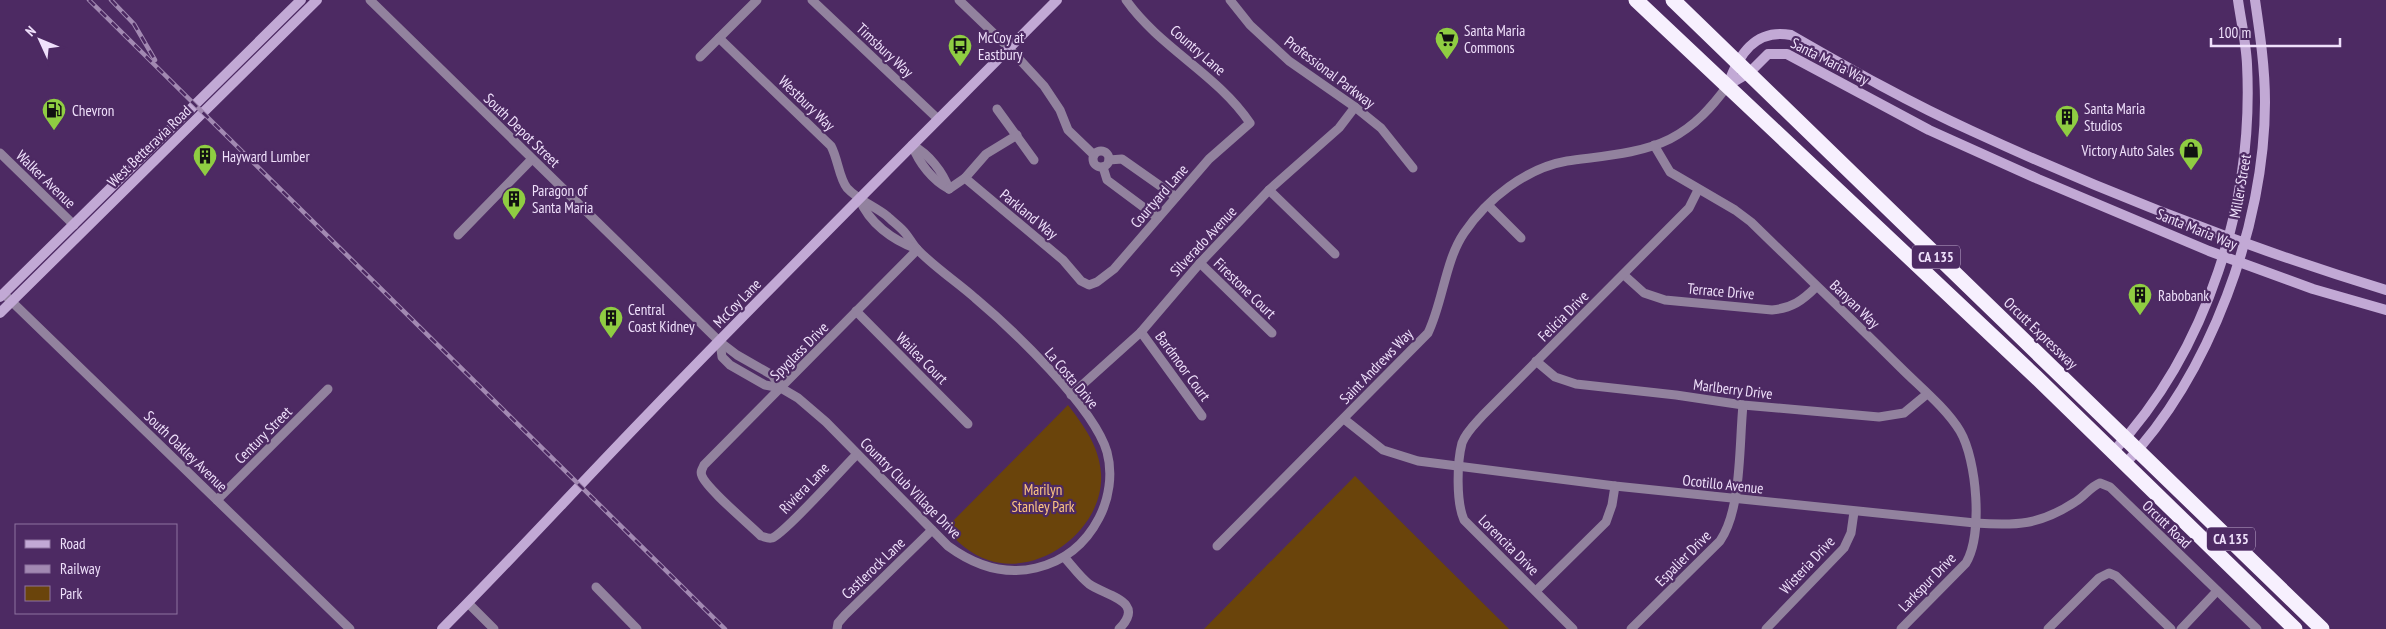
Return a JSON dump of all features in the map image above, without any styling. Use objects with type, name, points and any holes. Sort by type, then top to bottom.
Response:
[{"type":"highway","name":"CA 135","points":[[1636,0],[1728,85],[2113,452],[2295,629]]},
{"type":"highway","name":"CA 135","points":[[1674,0],[1736,61]]},
{"type":"highway","name":"Orcutt Expressway","points":[[1736,61],[2322,629]]},
{"type":"main road","name":"West Betteravia Road","points":[[2,295],[300,0]]},
{"type":"main road","name":"West Betteravia Road","points":[[0,313],[317,0]]},
{"type":"main road","name":"McCoy Lane","points":[[442,629],[859,198],[1057,0]]},
{"type":"main road","name":"Miller Street","points":[[2113,452],[2152,404],[2177,363],[2195,327],[2228,236],[2241,176],[2247,105],[2247,63],[2238,0]]},
{"type":"main road","name":"Miller Street","points":[[2125,464],[2138,451],[2166,414],[2193,369],[2212,332],[2245,243],[2261,162],[2265,102],[2264,66],[2255,0]]},
{"type":"main road","name":"Santa Maria Way","points":[[1736,61],[1762,38],[1780,33],[1791,35],[1855,72],[1971,131],[2065,172],[2245,243],[2386,290]]},
{"type":"main road","name":"Santa Maria Way","points":[[1728,85],[1749,73],[1768,54],[1787,54],[1929,130],[2038,179],[2222,256],[2314,289],[2386,310]]},
{"type":"main road","points":[[1728,85],[1736,61]]},
{"type":"street","name":"South Depot Street","points":[[370,0],[720,342]]},
{"type":"street","points":[[700,57],[757,0]]},
{"type":"street","name":"Timsbury Way","points":[[812,0],[938,119]]},
{"type":"street","points":[[959,0],[1009,48],[1051,94],[1068,130],[1094,155],[1094,164],[1122,159],[1176,197]]},
{"type":"street","name":"Country Lane","points":[[1126,0],[1144,20],[1222,88],[1250,123]]},
{"type":"street","name":"Professional Parkway","points":[[1230,0],[1250,25],[1289,61],[1356,106],[1381,128],[1413,168]]},
{"type":"street","name":"Westbury Way","points":[[719,38],[831,146],[838,159],[842,180],[859,198]]},
{"type":"street","name":"Saint Andrews Way","points":[[1217,546],[1428,333],[1435,317],[1454,254],[1463,235],[1488,205],[1520,179],[1549,166],[1654,145],[1670,139],[1698,120],[1728,85]]},
{"type":"street","name":"Silverado Avenue","points":[[1071,395],[1141,332],[1200,264],[1269,190],[1339,128],[1356,106]]},
{"type":"street","points":[[997,108],[1034,160]]},
{"type":"street","name":"Courtyard Lane","points":[[1088,285],[1097,282],[1114,269],[1209,159],[1250,123]]},
{"type":"street","points":[[912,145],[923,150],[945,179],[948,190],[964,178],[986,154],[1017,135]]},
{"type":"street","name":"Banyan Way","points":[[1654,145],[1670,172],[1735,210],[1751,222],[1927,394],[1959,429],[1970,456],[1975,481],[1975,524]]},
{"type":"street","points":[[1094,155],[1102,151],[1107,154],[1107,180],[1158,218]]},
{"type":"street","name":"Walker Avenue","points":[[0,153],[74,225]]},
{"type":"street","points":[[458,235],[532,159]]},
{"type":"street","name":"Parkland Way","points":[[964,178],[1063,260],[1081,281],[1088,285]]},
{"type":"street","points":[[1269,190],[1335,254]]},
{"type":"street","name":"Felicia Drive","points":[[1460,466],[1462,443],[1466,434],[1483,414],[1689,208],[1698,190]]},
{"type":"street","name":"La Costa Drive","points":[[859,198],[874,205],[905,233],[918,250],[989,310],[1071,395],[1100,436],[1110,469],[1109,490],[1102,512],[1092,531],[1065,558]]},
{"type":"street","points":[[1488,205],[1521,238]]},
{"type":"street","name":"Spyglass Drive","points":[[769,539],[761,536],[703,478],[701,472],[704,465],[918,250]]},
{"type":"street","name":"Firestone Court","points":[[1200,264],[1272,333]]},
{"type":"street","name":"Terrace Drive","points":[[1624,275],[1644,293],[1665,300],[1772,310],[1788,308],[1802,301],[1816,287]]},
{"type":"street","name":"South Oakley Avenue","points":[[2,295],[12,301],[350,629]]},
{"type":"street","name":"Wailea Court","points":[[856,311],[968,424]]},
{"type":"street","name":"Bardmoor Court","points":[[1141,332],[1202,416]]},
{"type":"street","name":"Country Club Village Drive","points":[[720,342],[722,357],[730,364],[765,385],[781,388],[798,398],[826,422],[948,546],[965,559],[985,567],[1006,571],[1028,570],[1049,565],[1065,558]]},
{"type":"street","name":"Marlberry Drive","points":[[1536,361],[1555,377],[1576,384],[1676,395],[1742,405],[1879,418],[1904,413],[1927,394]]},
{"type":"street","name":"Century Street","points":[[217,500],[328,389]]},
{"type":"street","name":"Espalier Drive","points":[[1630,629],[1720,541],[1728,530],[1735,499],[1742,405]]},
{"type":"street","name":"Ocotillo Avenue","points":[[1344,419],[1369,442],[1388,452],[1418,461],[1615,486],[1975,524],[2010,525],[2036,522],[2056,513],[2100,482]]},
{"type":"street","name":"Riviera Lane","points":[[769,539],[774,538],[857,454]]},
{"type":"street","name":"Lorencita Drive","points":[[1460,466],[1459,494],[1464,520],[1573,629]]},
{"type":"street","name":"Orcutt Road","points":[[2100,482],[2110,487],[2257,629]]},
{"type":"street","points":[[1536,591],[1606,522],[1612,505],[1615,486]]},
{"type":"street","name":"Wisteria Drive","points":[[1766,629],[1844,548],[1851,533],[1854,512]]},
{"type":"street","name":"Larkspur Drive","points":[[1901,629],[1966,563],[1971,555],[1975,524]]},
{"type":"street","name":"Castlerock Lane","points":[[837,629],[838,623],[845,615],[932,530]]},
{"type":"street","points":[[1065,558],[1088,583],[1124,601],[1129,610],[1129,616],[1119,629]]},
{"type":"street","points":[[2048,629],[2099,578],[2109,573],[2116,576],[2171,629]]},
{"type":"street","points":[[596,587],[637,629]]},
{"type":"street","points":[[2180,629],[2217,591]]},
{"type":"street","points":[[468,603],[494,629]]},
{"type":"green space","name":"Marilyn Stanley Park","points":[[1068,405],[1090,437],[1100,463],[1099,493],[1092,512],[1081,529],[1066,544],[1048,555],[1028,562],[1008,564],[988,560],[970,551],[945,529]]},
{"type":"green space","points":[[1355,476],[1509,629],[1204,629]]},
{"type":"railway","points":[[89,0],[725,629]]},
{"type":"railway","points":[[111,0],[134,24],[155,60]]},
{"type":"place","name":"Santa Maria Commons","points":[[1447,60]]},
{"type":"place","name":"McCoy at Eastbury","points":[[960,67]]},
{"type":"place","name":"Chevron","points":[[54,131]]},
{"type":"place","name":"Santa Maria Studios","points":[[2067,138]]},
{"type":"place","name":"Victory Auto Sales","points":[[2191,171]]},
{"type":"place","name":"Hayward Lumber","points":[[205,177]]},
{"type":"place","name":"Paragon of Santa Maria","points":[[514,220]]},
{"type":"place","name":"Rabobank","points":[[2140,316]]},
{"type":"place","name":"Central Coast Kidney","points":[[611,339]]}]
